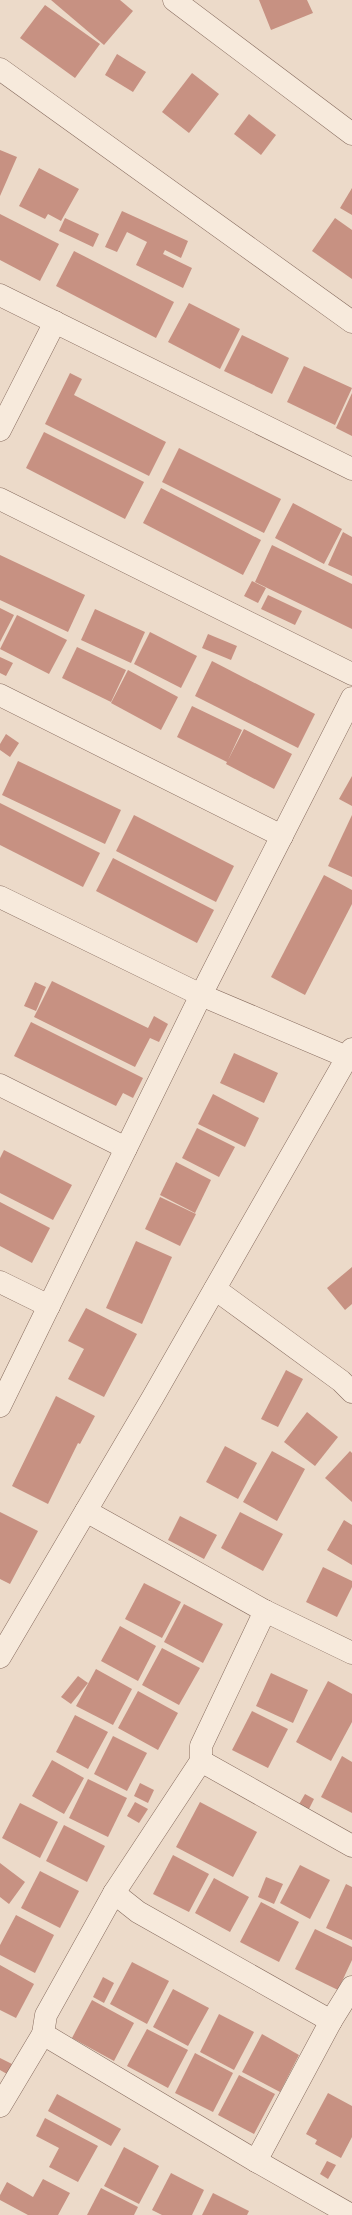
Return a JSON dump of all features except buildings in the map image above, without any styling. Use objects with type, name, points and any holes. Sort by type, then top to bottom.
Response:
[{"type":"street","points":[[174,0],[352,134]]},
{"type":"street","points":[[0,69],[352,322]]},
{"type":"street","points":[[0,295],[352,470]]},
{"type":"street","points":[[0,430],[55,322]]},
{"type":"street","points":[[0,499],[352,674]]},
{"type":"street","points":[[0,695],[282,836]]},
{"type":"street","points":[[0,1406],[201,995],[352,698]]},
{"type":"street","points":[[0,897],[201,995],[350,1053],[215,1289],[0,1657]]},
{"type":"street","points":[[0,1085],[126,1148]]},
{"type":"street","points":[[0,1282],[49,1306]]},
{"type":"street","points":[[215,1289],[341,1381],[352,1392]]},
{"type":"street","points":[[86,1511],[265,1611],[352,1653]]},
{"type":"street","points":[[0,2106],[43,2034],[46,2015],[114,1893],[200,1761],[201,1746],[265,1611]]},
{"type":"street","points":[[200,1761],[352,1846]]},
{"type":"street","points":[[114,1893],[138,1912],[331,2021]]},
{"type":"street","points":[[256,2161],[331,2021],[352,1987]]},
{"type":"street","points":[[43,2034],[256,2161],[351,2215]]}]
